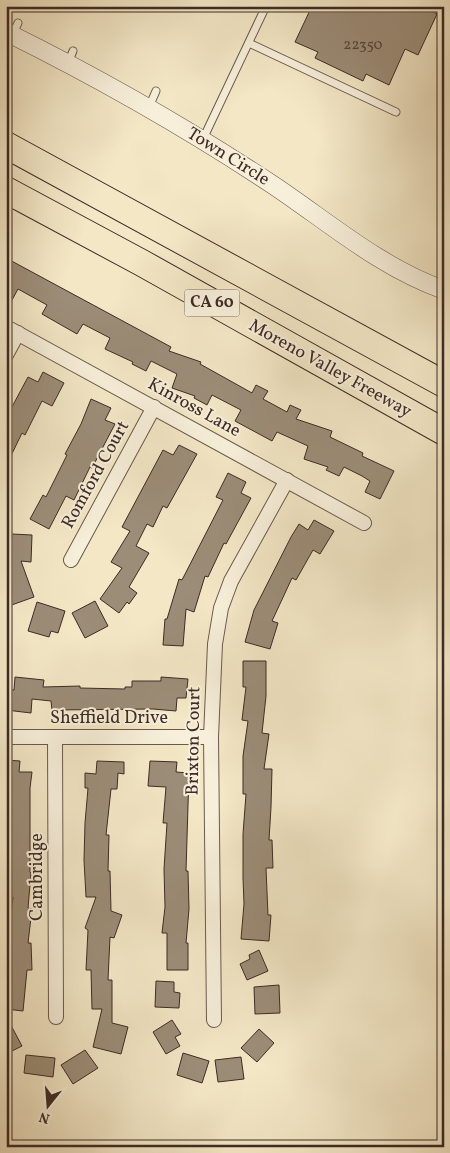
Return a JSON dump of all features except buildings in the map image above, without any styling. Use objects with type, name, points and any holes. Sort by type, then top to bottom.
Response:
[{"type":"highway","name":"CA 60","points":[[6,145],[444,384]]},
{"type":"highway","name":"Moreno Valley Freeway","points":[[6,190],[142,263],[444,433]]},
{"type":"highway","points":[[205,252],[444,363]]},
{"type":"street","name":"Town Circle","points":[[12,30],[42,46],[70,57],[148,108],[177,121],[302,204],[386,263],[412,278],[444,290]]},
{"type":"street","points":[[6,355],[12,330]]},
{"type":"street","name":"Kinross Lane","points":[[12,330],[364,523]]},
{"type":"street","name":"Romford Court","points":[[71,560],[154,408]]},
{"type":"street","name":"Brixton Court","points":[[214,1020],[211,737],[215,644],[221,608],[231,582],[287,480]]},
{"type":"street","name":"Sheffield Drive","points":[[6,737],[211,737]]},
{"type":"street","name":"Cambridge","points":[[55,737],[56,1017]]},
{"type":"lane","points":[[203,140],[266,6]]},
{"type":"lane","points":[[249,43],[396,112]]},
{"type":"lane","points":[[148,108],[156,91]]}]
